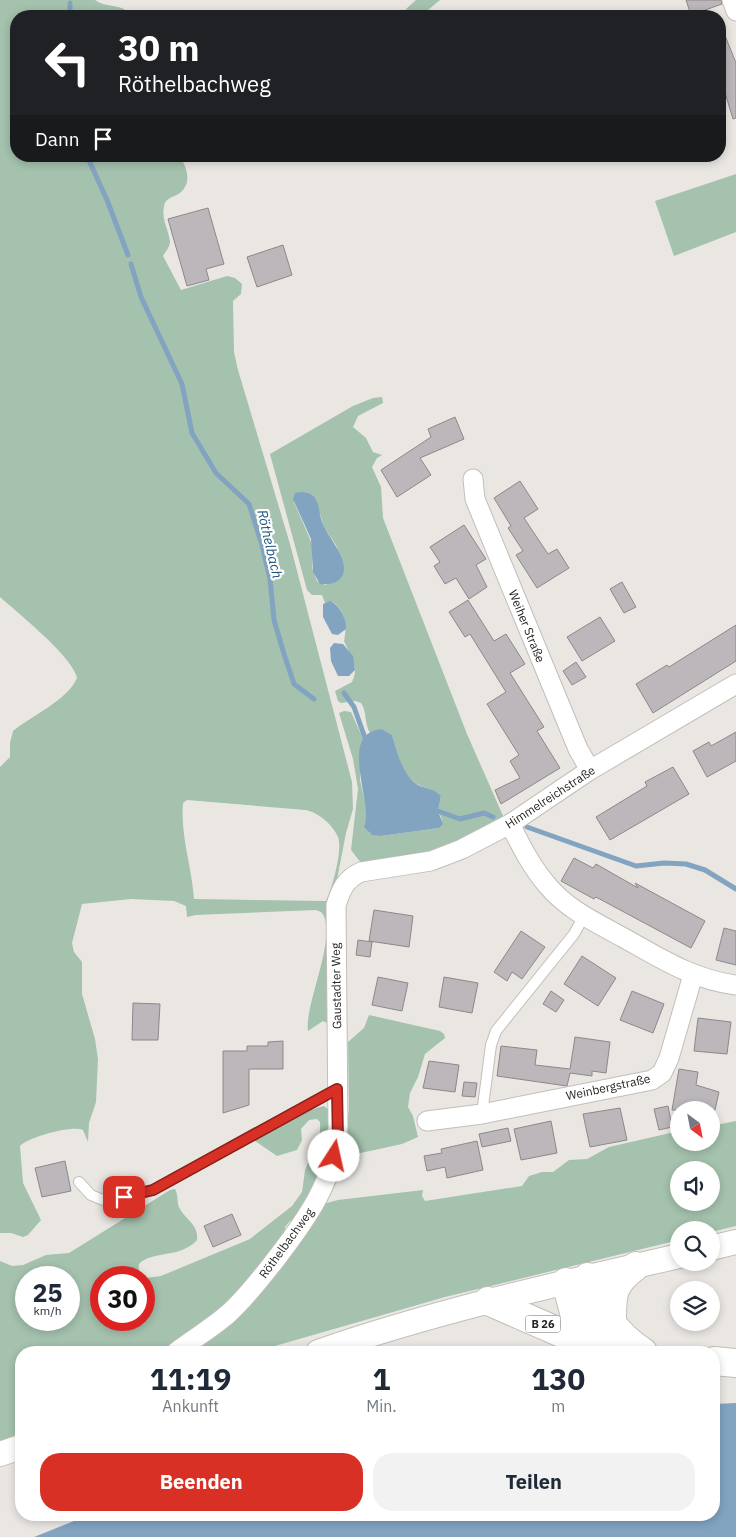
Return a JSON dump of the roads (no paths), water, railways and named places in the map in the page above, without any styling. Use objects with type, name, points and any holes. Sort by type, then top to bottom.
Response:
[{"type":"main road","points":[[612,1321],[614,1288],[621,1276],[636,1266]]},
{"type":"main road","points":[[577,1280],[612,1321],[622,1336],[635,1346]]},
{"type":"main road","name":"B 26","points":[[577,1280],[576,1320],[584,1332],[599,1346]]},
{"type":"main road","name":"B 26","points":[[488,1302],[582,1342],[599,1346]]},
{"type":"main road","points":[[720,1362],[736,1363]]},
{"type":"street","points":[[732,0],[736,11]]},
{"type":"street","name":"Weiher Straße","points":[[472,479],[475,499],[578,749],[590,770]]},
{"type":"street","name":"Himmelreichstraße","points":[[350,877],[360,872],[431,861],[462,849],[510,824],[590,770],[736,684]]},
{"type":"street","points":[[510,824],[537,874],[564,902],[584,916],[693,974],[718,983],[736,985]]},
{"type":"street","name":"Gaustadter Weg","points":[[337,1094],[336,905],[342,887],[350,877]]},
{"type":"street","name":"Weinbergstraße","points":[[427,1121],[482,1114],[652,1080],[662,1073],[669,1058],[693,974]]},
{"type":"street","name":"Röthelbachweg","points":[[184,1346],[230,1312],[258,1282],[304,1221],[317,1200],[338,1141],[337,1094]]},
{"type":"street","points":[[720,1246],[736,1242]]},
{"type":"street","points":[[336,1346],[488,1302],[670,1258]]},
{"type":"street","points":[[0,1454],[15,1449]]},
{"type":"lane","points":[[482,1114],[490,1045],[496,1032],[574,934],[584,916]]},
{"type":"lane","points":[[79,1182],[91,1195],[103,1200],[153,1190],[337,1094]]},
{"type":"water","points":[[295,493],[308,493],[315,498],[323,524],[342,559],[343,574],[339,580],[333,583],[320,584],[313,572],[311,539],[293,499]]},
{"type":"water","points":[[330,601],[342,613],[345,621],[346,629],[338,635],[332,634],[323,617],[323,604]]},
{"type":"water","points":[[334,643],[343,644],[353,656],[355,670],[349,676],[338,676],[331,661],[330,648]]},
{"type":"water","points":[[382,729],[392,735],[402,764],[409,777],[420,786],[434,791],[441,796],[438,811],[443,824],[439,828],[381,836],[372,835],[364,827],[366,817],[359,756],[361,743],[368,733]]},
{"type":"water","points":[[736,1403],[736,1537],[34,1537],[74,1521],[720,1521],[720,1404]]},
{"type":"waterway","name":"Röthelbach","points":[[70,3],[70,10]]},
{"type":"waterway","name":"Röthelbach","points":[[90,162],[107,200],[128,255]]},
{"type":"waterway","name":"Röthelbach","points":[[131,264],[141,297],[182,384],[192,433],[216,473],[249,504],[270,579],[274,620],[284,654],[294,684],[314,699]]},
{"type":"waterway","name":"Röthelbach","points":[[344,693],[354,707],[365,738]]},
{"type":"waterway","points":[[438,811],[460,819],[484,813],[493,817]]},
{"type":"waterway","points":[[527,827],[636,866],[664,863],[686,864],[705,870],[736,889]]}]
